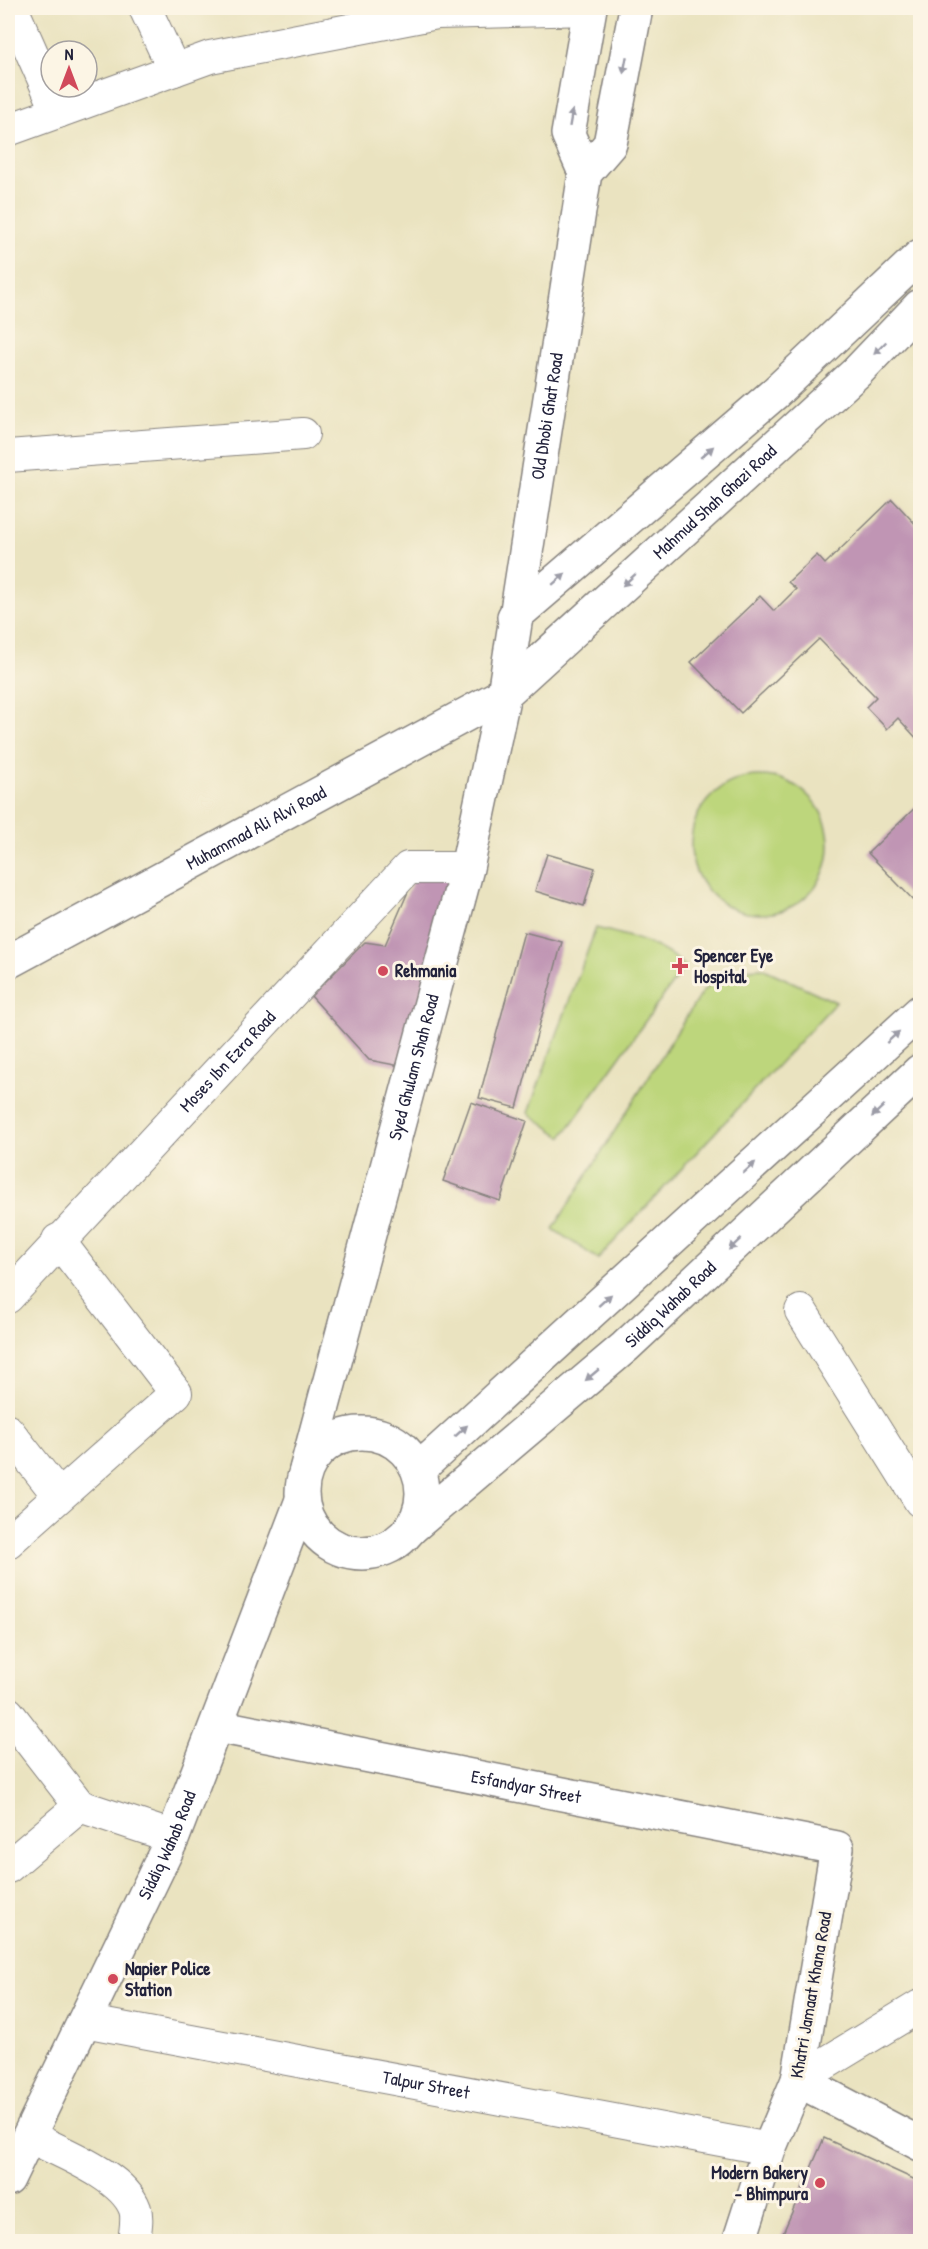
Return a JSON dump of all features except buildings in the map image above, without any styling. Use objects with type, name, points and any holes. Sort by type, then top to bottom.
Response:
[{"type":"main road","points":[[590,8],[568,134],[585,173],[610,144],[636,8]]},
{"type":"main road","name":"Old Dhobi Ghat Road","points":[[507,662],[585,173]]},
{"type":"main road","points":[[514,617],[775,393],[921,256]]},
{"type":"main road","name":"Mahmud Shah Ghazi Road","points":[[504,694],[856,372],[921,306]]},
{"type":"main road","name":"Syed Ghulam Shah Road","points":[[304,1485],[467,868],[504,694],[507,662]]},
{"type":"main road","name":"Muhammad Ali Alvi Road","points":[[8,962],[504,694]]},
{"type":"main road","points":[[418,1470],[921,1012]]},
{"type":"main road","name":"Siddiq Wahab Road","points":[[410,1529],[625,1347],[921,1071]]},
{"type":"main road","points":[[370,1434],[399,1445],[410,1457],[418,1470],[422,1485],[422,1501],[418,1516],[410,1529],[398,1541],[377,1551],[354,1552],[339,1548],[314,1529],[306,1515],[304,1485],[314,1456],[339,1437],[370,1434]]},
{"type":"main road","name":"Siddiq Wahab Road","points":[[8,2179],[173,1838],[217,1726],[304,1485]]},
{"type":"main road","name":"Esfandyar Street","points":[[217,1726],[837,1848]]},
{"type":"main road","name":"Khatri Jamaat Khana Road","points":[[739,2241],[769,2149],[798,2080],[837,1848]]},
{"type":"main road","points":[[798,2080],[921,2144]]},
{"type":"street","points":[[12,8],[58,112]]},
{"type":"street","points":[[146,8],[174,70]]},
{"type":"street","points":[[8,130],[210,57],[437,13],[590,8]]},
{"type":"street","points":[[8,456],[303,434]]},
{"type":"street","name":"Moses Ibn Ezra Road","points":[[8,1297],[58,1240],[408,868],[467,868]]},
{"type":"street","points":[[8,1542],[176,1393],[58,1240]]},
{"type":"street","points":[[801,1311],[921,1501]]},
{"type":"street","points":[[8,1431],[59,1496]]},
{"type":"street","points":[[8,1713],[80,1806],[173,1838]]},
{"type":"street","points":[[8,1867],[80,1806]]},
{"type":"street","points":[[798,2080],[921,2006]]},
{"type":"street","name":"Talpur Street","points":[[84,2021],[769,2149]]},
{"type":"street","points":[[28,2136],[100,2173],[126,2191],[135,2210],[134,2241]]},
{"type":"green space","points":[[760,776],[787,781],[799,787],[809,796],[818,806],[824,818],[829,845],[824,872],[818,884],[809,894],[799,903],[787,909],[760,914],[733,909],[721,903],[711,894],[702,884],[696,872],[691,845],[696,818],[702,806],[711,796],[721,787],[733,781]]},
{"type":"green space","points":[[596,928],[632,937],[654,946],[685,966],[562,1137],[528,1113]]},
{"type":"green space","points":[[762,968],[836,1002],[598,1259],[553,1229],[702,992],[727,970]]},
{"type":"place","name":"Spencer Eye Hospital","points":[[680,966]]},
{"type":"place","name":"Rehmania","points":[[383,971]]},
{"type":"place","name":"Napier Police Station","points":[[113,1979]]},
{"type":"place","name":"Modern Bakery - Bhimpura","points":[[820,2183]]}]
